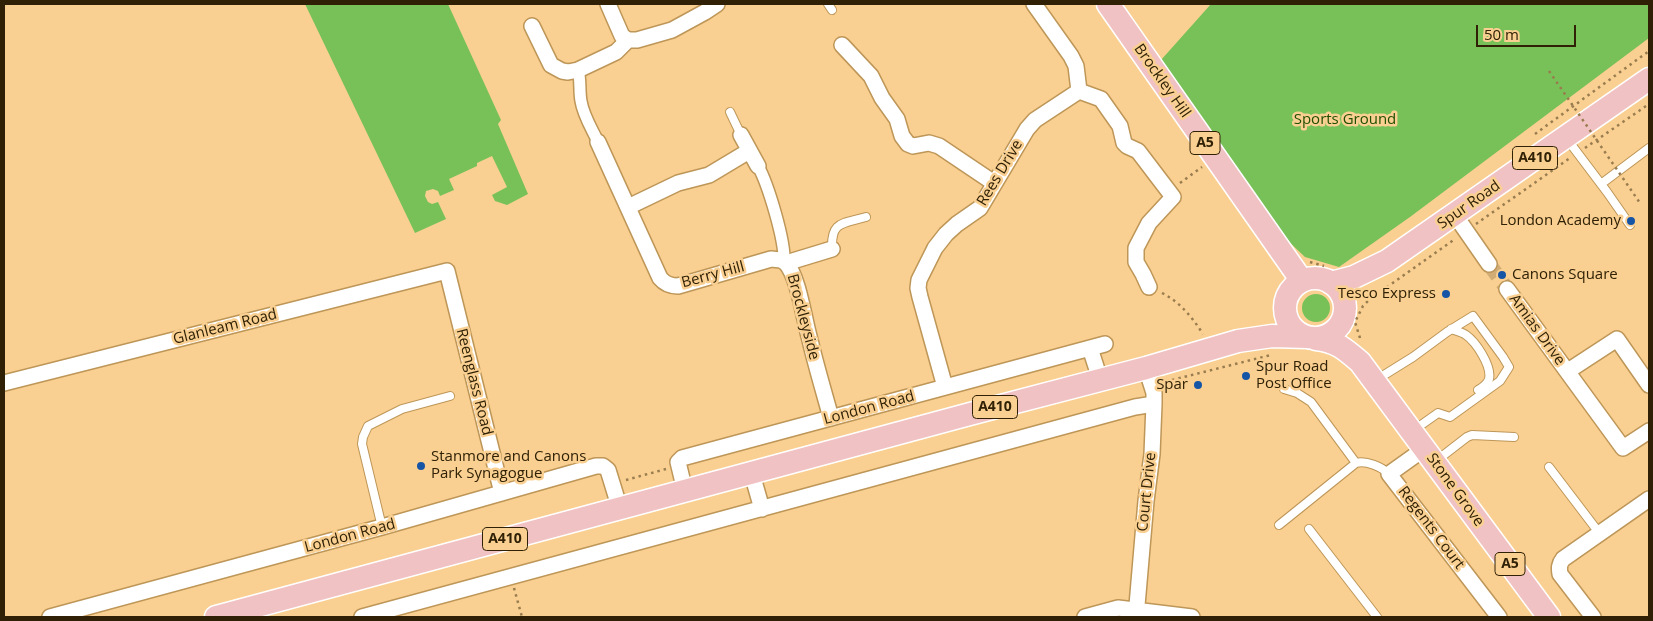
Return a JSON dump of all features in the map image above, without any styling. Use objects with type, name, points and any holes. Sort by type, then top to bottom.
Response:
[{"type":"main road","name":"Brockley Hill","points":[[1108,4],[1302,281]]},
{"type":"main road","name":"Spur Road","points":[[1331,283],[1359,274],[1387,261],[1460,223],[1571,145],[1649,79]]},
{"type":"main road","name":"Spur Road","points":[[1345,311],[1354,292],[1387,261]]},
{"type":"main road","points":[[1286,302],[1290,293],[1302,281],[1319,279],[1331,283]]},
{"type":"main road","name":"A5","points":[[1331,283],[1339,289],[1343,296],[1345,311]]},
{"type":"main road","name":"A5","points":[[1286,302],[1288,322],[1294,330],[1311,338]]},
{"type":"main road","name":"A410","points":[[1238,341],[1258,332],[1267,325],[1275,318],[1286,302]]},
{"type":"main road","points":[[1311,338],[1326,337],[1332,334],[1340,326],[1345,311]]},
{"type":"main road","name":"Stone Grove","points":[[1345,311],[1350,336],[1360,362]]},
{"type":"main road","name":"A410","points":[[229,616],[260,611],[685,491],[1146,368],[1238,341],[1272,336],[1311,338]]},
{"type":"main road","name":"Stone Grove","points":[[1311,338],[1336,343],[1360,362],[1549,617]]},
{"type":"street","points":[[608,4],[622,36],[628,40],[637,40],[672,30],[716,4]]},
{"type":"street","points":[[1034,4],[1071,56],[1076,66],[1079,91],[1101,99],[1120,126],[1124,143],[1138,151],[1173,197],[1149,223],[1136,248],[1136,262],[1149,287]]},
{"type":"street","points":[[532,26],[551,65],[568,72],[578,70],[616,52],[628,40]]},
{"type":"street","points":[[842,45],[871,76],[882,98],[897,119],[902,136],[908,144],[912,146],[929,143],[939,146],[994,183]]},
{"type":"street","points":[[578,70],[581,101],[598,142]]},
{"type":"street","name":"Rees Drive","points":[[945,387],[920,297],[919,280],[935,248],[946,234],[980,208],[986,201],[994,183],[1027,129],[1036,120],[1079,91]]},
{"type":"street","points":[[741,135],[764,177],[784,251],[785,262]]},
{"type":"street","name":"Berry Hill","points":[[598,142],[660,278],[668,284],[678,286],[771,259],[785,262]]},
{"type":"street","points":[[628,206],[678,183],[709,175],[749,151]]},
{"type":"street","points":[[1460,223],[1489,264]]},
{"type":"street","name":"Brockleyside","points":[[831,418],[800,300],[790,269],[785,262],[832,249]]},
{"type":"street","name":"Glanleam Road","points":[[4,383],[447,271]]},
{"type":"street","name":"Reenglass Road","points":[[447,271],[502,493]]},
{"type":"street","name":"Amias Drive","points":[[1507,289],[1623,448],[1649,431]]},
{"type":"street","name":"Amias Drive","points":[[1568,371],[1617,339],[1649,385]]},
{"type":"street","name":"London Road","points":[[679,466],[678,462],[682,458],[1105,344]]},
{"type":"street","points":[[1090,348],[1100,379]]},
{"type":"street","name":"Court Drive","points":[[1137,614],[1146,501],[1152,454],[1154,404],[1154,393],[1146,368]]},
{"type":"street","points":[[362,617],[1135,407],[1154,404]]},
{"type":"street","name":"Regents Court","points":[[1424,448],[1389,474],[1499,617]]},
{"type":"street","name":"London Road","points":[[50,617],[382,527],[596,466],[603,466],[608,470],[620,509]]},
{"type":"street","points":[[679,466],[685,491]]},
{"type":"street","points":[[752,474],[762,508]]},
{"type":"street","points":[[1593,617],[1560,574],[1559,568],[1563,559],[1649,499]]},
{"type":"street","points":[[1084,617],[1118,608],[1137,614],[1192,617]]},
{"type":"lane","points":[[730,112],[741,135]]},
{"type":"lane","points":[[1571,145],[1630,225]]},
{"type":"lane","points":[[1601,184],[1649,148]]},
{"type":"lane","points":[[832,249],[834,230],[839,226],[866,217]]},
{"type":"lane","points":[[1375,381],[1473,316],[1503,357],[1508,367],[1500,381],[1450,417],[1438,413],[1424,448]]},
{"type":"lane","points":[[1444,416],[1485,386],[1489,373],[1484,357],[1477,346],[1466,334],[1451,330]]},
{"type":"lane","points":[[1284,389],[1297,393],[1311,402],[1356,463]]},
{"type":"lane","points":[[1468,404],[1473,394]]},
{"type":"lane","points":[[382,527],[362,444],[362,437],[368,426],[402,409],[450,396]]},
{"type":"lane","points":[[1424,448],[1467,438],[1472,435],[1514,438]]},
{"type":"lane","points":[[1279,526],[1356,463],[1362,461],[1383,468],[1389,474]]},
{"type":"lane","points":[[1549,467],[1600,534]]},
{"type":"lane","points":[[1309,529],[1377,617]]},
{"type":"path","points":[[1549,71],[1640,202]]},
{"type":"path","points":[[1369,298],[1460,223],[1571,145],[1649,104]]},
{"type":"path","points":[[1169,192],[1215,157]]},
{"type":"path","points":[[1149,287],[1174,299],[1194,321],[1213,348]]},
{"type":"path","points":[[1174,380],[1273,355]]},
{"type":"path","points":[[612,483],[679,466]]},
{"type":"green space","points":[[305,4],[448,4],[501,120],[498,124],[528,194],[507,205],[495,201],[492,195],[507,187],[492,156],[477,163],[477,166],[449,179],[454,190],[440,196],[438,191],[433,189],[426,191],[425,196],[428,202],[432,204],[438,202],[446,219],[415,233]]},
{"type":"green space","name":"Sports Ground","points":[[1211,4],[1649,4],[1649,38],[1410,217],[1339,267],[1305,257],[1287,240],[1161,60]]},
{"type":"green space","points":[[1316,294],[1326,298],[1330,308],[1326,318],[1316,322],[1306,318],[1302,308],[1306,298]]},
{"type":"tunnel","points":[[1489,264],[1507,289]]},
{"type":"place","name":"London Academy","points":[[1631,221]]},
{"type":"place","name":"Canons Square","points":[[1502,275]]},
{"type":"place","name":"Tesco Express","points":[[1446,294]]},
{"type":"place","name":"Spur Road Post Office","points":[[1246,376]]},
{"type":"place","name":"Spar","points":[[1198,385]]},
{"type":"place","name":"Stanmore and Canons Park Synagogue","points":[[421,466]]}]
